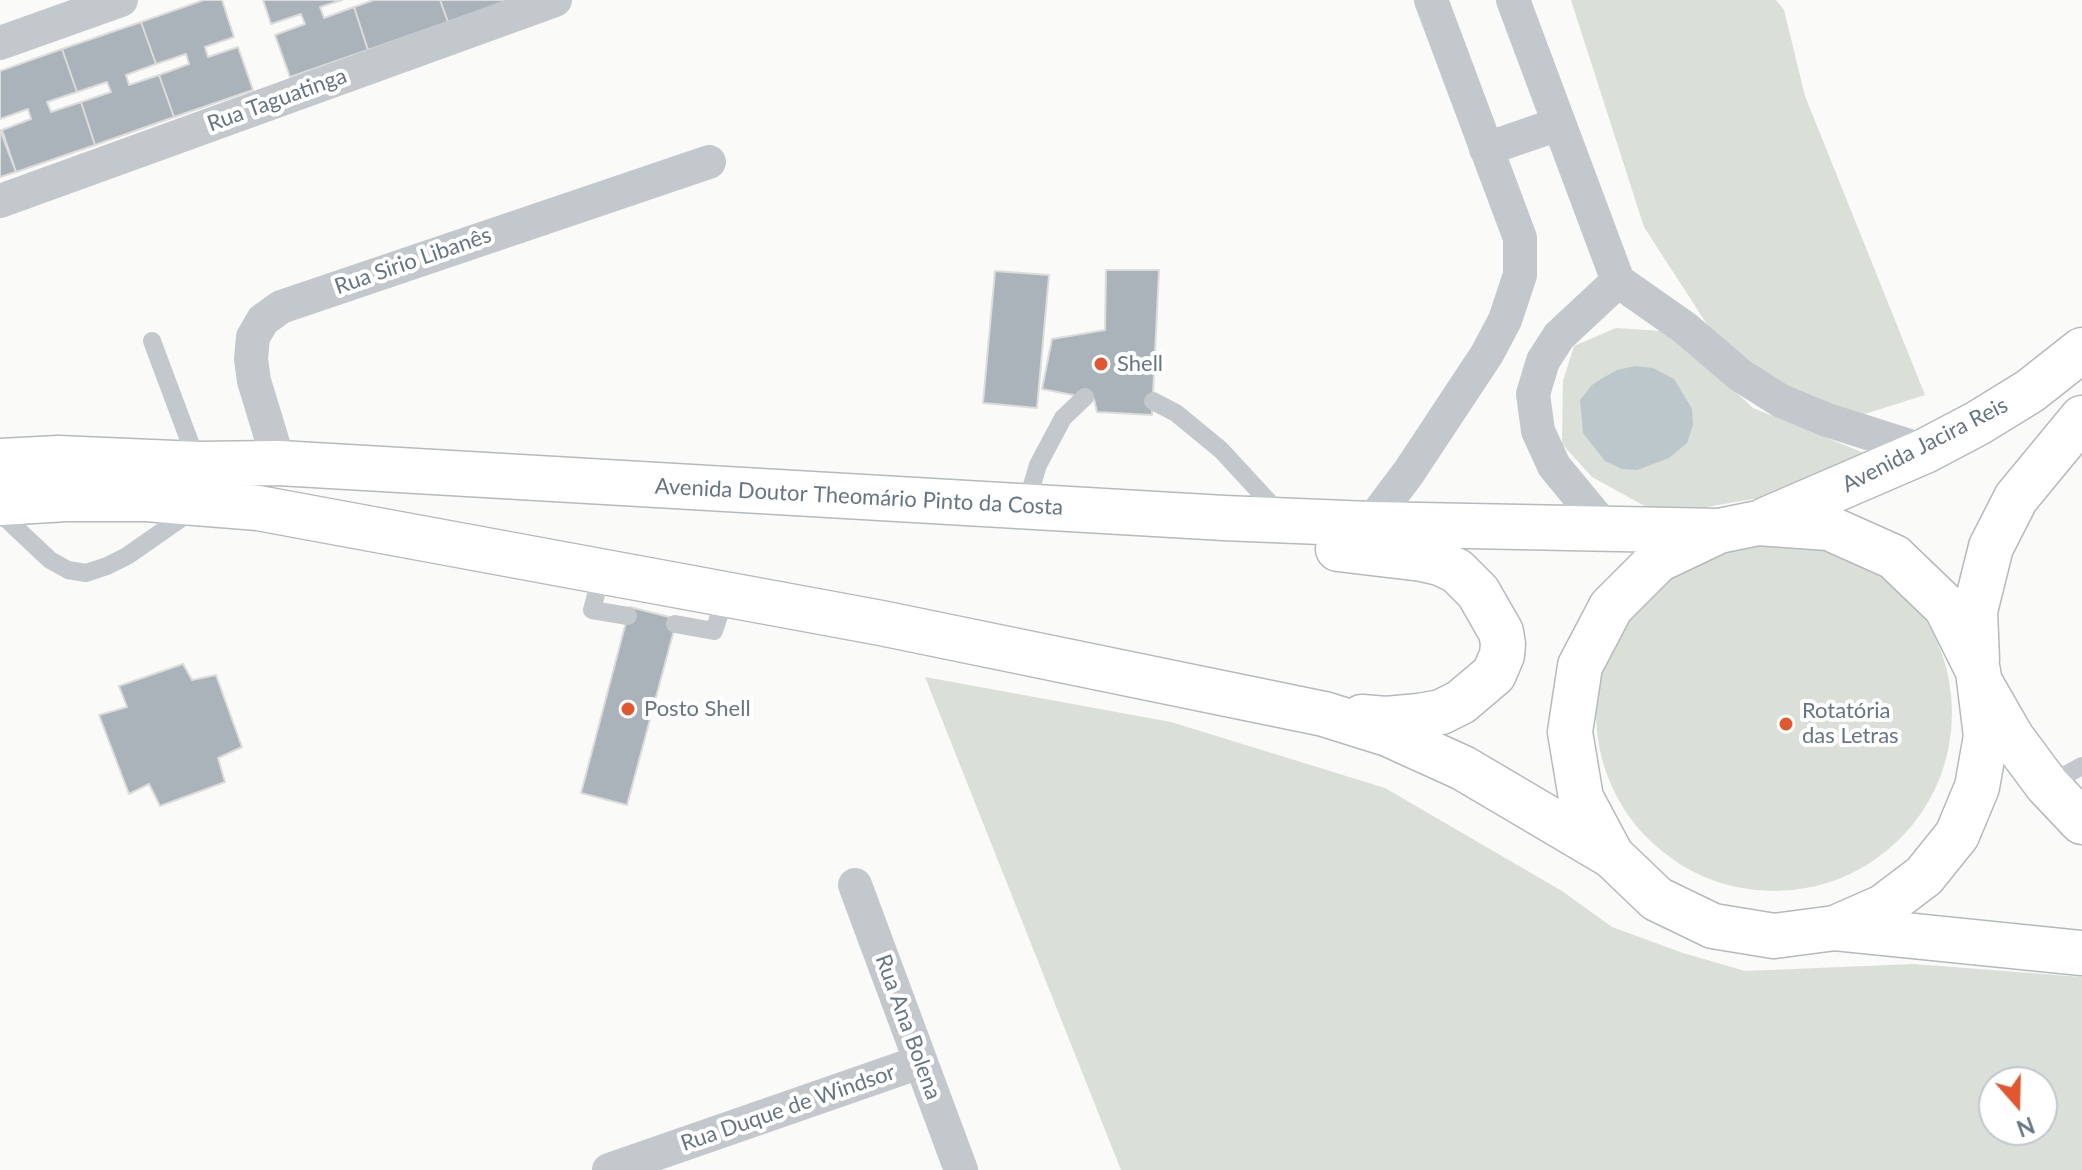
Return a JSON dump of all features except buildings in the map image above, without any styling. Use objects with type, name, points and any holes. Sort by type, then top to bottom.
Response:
[{"type":"main road","name":"Avenida Jacira Reis","points":[[1612,856],[1581,798],[1570,732],[1580,666],[1611,607],[1658,560],[1925,451],[2030,391],[2082,350]]},
{"type":"main road","points":[[1835,928],[1894,900],[1924,876],[1957,835],[1977,787],[1986,736],[1975,611],[1991,547],[2016,498],[2082,418]]},
{"type":"main road","name":"Avenida Doutor Theomário Pinto da Costa","points":[[0,461],[58,458],[200,484],[258,508],[911,629],[1324,714],[1388,734],[1463,768],[1612,856]]},
{"type":"main road","name":"Avenida Doutor Theomário Pinto da Costa","points":[[0,503],[146,499],[279,463],[1370,524],[1604,531],[1829,528],[1894,557],[1946,607],[1979,678],[2012,738],[2064,775],[2082,822]]},
{"type":"main road","points":[[1128,512],[1162,527],[1199,535],[1422,559],[1457,571],[1470,583],[1495,622],[1503,644],[1499,666],[1476,692],[1441,712],[1419,716],[1386,719],[1324,714]]},
{"type":"main road","points":[[1612,856],[1657,899],[1713,926],[1774,936],[1835,928],[2082,953]]},
{"type":"street","points":[[0,43],[121,0]]},
{"type":"street","name":"Rua Taguatinga","points":[[0,201],[555,0]]},
{"type":"street","points":[[1370,524],[1480,366],[1505,320],[1520,275],[1520,238],[1431,0]]},
{"type":"street","points":[[1513,0],[1618,281],[1685,328],[1740,375],[1781,401],[1827,420],[1925,451]]},
{"type":"street","points":[[1486,149],[1559,124]]},
{"type":"street","name":"Rua Sirio Libanês","points":[[279,463],[254,381],[251,359],[253,337],[263,320],[281,307],[709,162]]},
{"type":"street","points":[[1604,531],[1554,466],[1538,431],[1533,394],[1543,361],[1559,336],[1618,281]]},
{"type":"street","name":"Rua Ana Bolena","points":[[855,885],[961,1170]]},
{"type":"street","name":"Rua Duque de Windsor","points":[[609,1170],[920,1062]]},
{"type":"lane","points":[[0,513],[50,560],[68,570],[86,573],[127,556],[200,484],[152,341]]},
{"type":"lane","points":[[1026,506],[1038,465],[1063,418],[1085,397]]},
{"type":"lane","points":[[1153,401],[1176,413],[1221,450],[1285,520]]},
{"type":"lane","points":[[602,572],[592,610],[628,616]]},
{"type":"lane","points":[[675,624],[714,631],[726,595]]},
{"type":"shaded area","points":[[1571,0],[1776,0],[1784,10],[1805,96],[1925,395],[1852,418],[1780,394],[1721,346],[1644,227]]},
{"type":"shaded area","points":[[1616,328],[1662,331],[1753,408],[1869,455],[1759,498],[1701,508],[1650,509],[1592,477],[1562,444],[1563,381],[1574,346]]},
{"type":"shaded area","points":[[1636,366],[1653,368],[1674,379],[1692,409],[1693,425],[1687,443],[1669,458],[1637,470],[1622,469],[1605,461],[1583,433],[1580,400],[1601,379],[1617,370]]},
{"type":"shaded area","points":[[1774,535],[1809,539],[1842,549],[1873,565],[1900,587],[1922,614],[1938,645],[1948,678],[1952,713],[1948,748],[1938,781],[1922,812],[1900,839],[1873,861],[1842,877],[1809,887],[1774,891],[1739,887],[1706,877],[1675,861],[1648,839],[1626,812],[1610,781],[1600,748],[1596,713],[1600,678],[1610,645],[1626,614],[1648,587],[1675,565],[1706,549],[1739,539]]},
{"type":"shaded area","points":[[925,677],[1171,722],[1385,788],[1562,891],[1612,927],[1745,971],[1914,964],[2082,977],[2082,1170],[1121,1170]]},
{"type":"place","name":"Shell","points":[[1101,364]]},
{"type":"place","name":"Posto Shell","points":[[628,709]]},
{"type":"place","name":"Rotatória das Letras","points":[[1786,724]]}]
